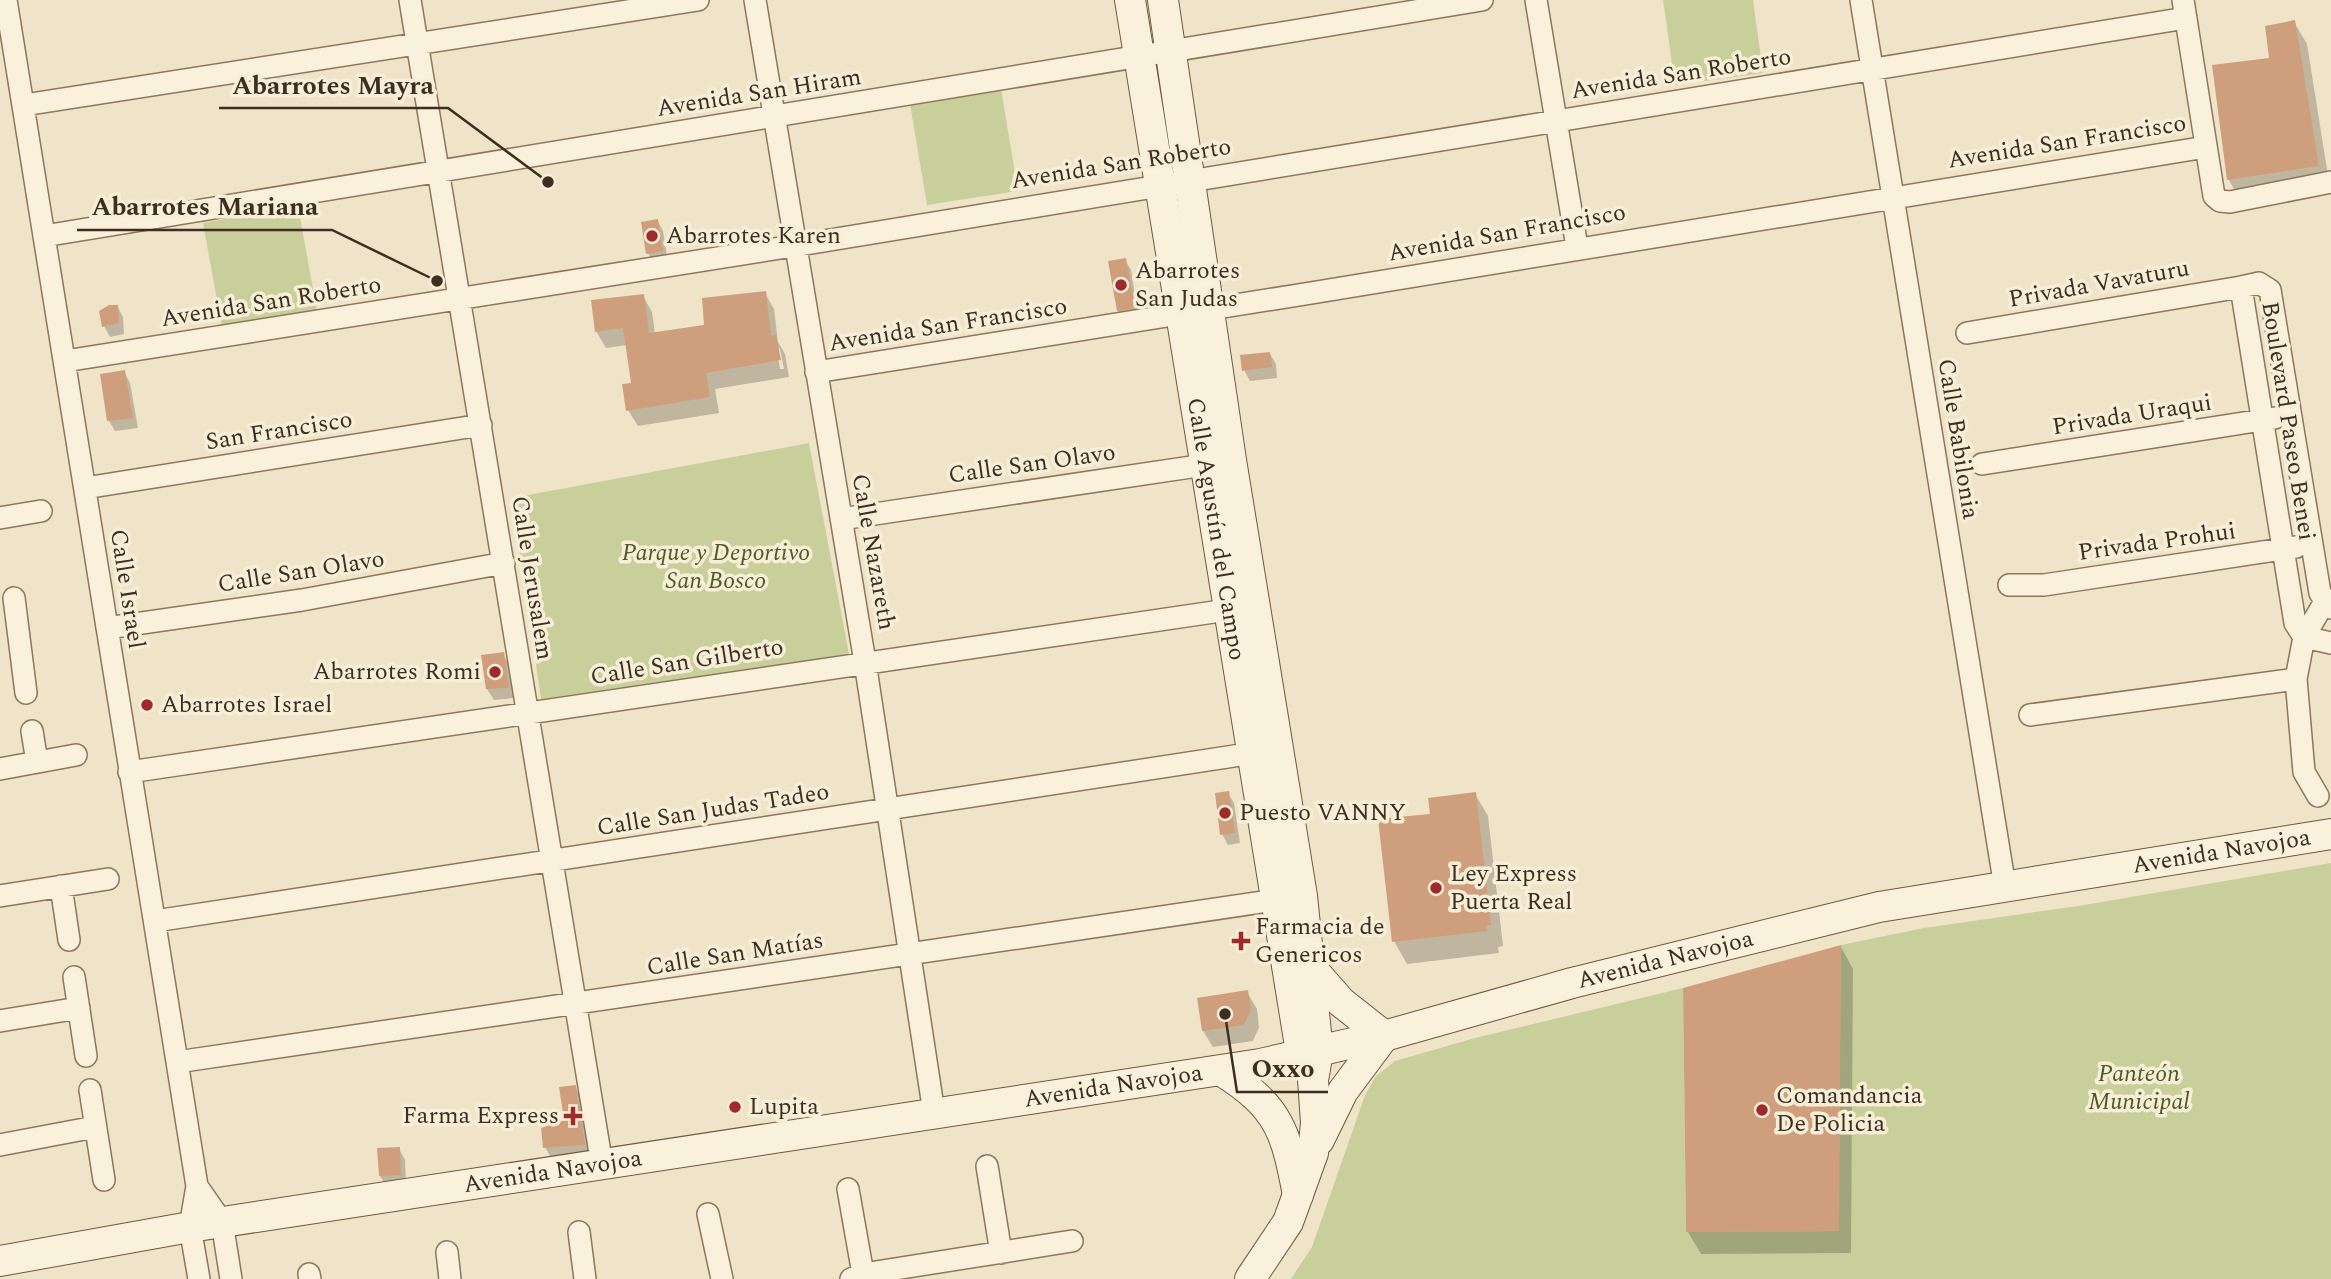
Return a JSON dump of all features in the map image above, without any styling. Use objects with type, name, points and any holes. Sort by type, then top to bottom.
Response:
[{"type":"street","name":"Calle Jerusalem","points":[[410,0],[601,1165]]},
{"type":"street","points":[[24,105],[698,0]]},
{"type":"street","name":"Calle Nazareth","points":[[755,0],[793,246],[865,662],[934,1113]]},
{"type":"street","name":"Calle Agustín del Campo","points":[[1130,0],[1180,316],[1219,462]]},
{"type":"street","name":"Calle Agustín del Campo","points":[[1163,0],[1209,311],[1219,462],[1289,898],[1311,1062]]},
{"type":"street","name":"Avenida San Hiram","points":[[44,236],[1482,0]]},
{"type":"street","points":[[1536,0],[1577,247]]},
{"type":"street","name":"Calle Babilonia","points":[[1861,0],[2005,887]]},
{"type":"street","name":"Calle Israel","points":[[5,9],[24,105],[197,1186],[190,1227],[199,1279]]},
{"type":"street","points":[[2184,9],[2214,196],[2220,201],[2230,202],[2331,182]]},
{"type":"street","name":"Avenida San Roberto","points":[[65,360],[793,246],[1872,69],[2184,9]]},
{"type":"street","name":"Avenida San Francisco","points":[[816,372],[1180,316],[1577,247],[2206,147]]},
{"type":"street","name":"Boulevard Paseo Benei","points":[[2304,637],[2295,623],[2241,287],[2259,283],[2270,290],[2312,544],[2328,605]]},
{"type":"street","name":"Privada Vavaturu","points":[[1967,333],[2241,287]]},
{"type":"street","name":"Privada Uraqui","points":[[1982,464],[2291,415]]},
{"type":"street","name":"San Francisco","points":[[85,488],[481,425]]},
{"type":"street","name":"Calle San Olavo","points":[[841,519],[1219,462]]},
{"type":"street","points":[[0,518],[41,510]]},
{"type":"street","name":"Privada Prohui","points":[[2009,585],[2044,584],[2312,544]]},
{"type":"street","name":"Calle San Olavo","points":[[107,628],[302,600],[504,563]]},
{"type":"street","points":[[14,598],[10,642],[26,693]]},
{"type":"street","points":[[2318,796],[2304,772],[2296,679],[2304,637],[2328,605]]},
{"type":"street","name":"Calle San Gilberto","points":[[129,772],[1242,608]]},
{"type":"street","points":[[2304,637],[2331,643]]},
{"type":"street","points":[[2030,715],[2296,679]]},
{"type":"street","points":[[32,731],[37,762]]},
{"type":"street","name":"Calle San Judas Tadeo","points":[[155,921],[1265,751]]},
{"type":"street","points":[[0,769],[76,755]]},
{"type":"street","name":"Avenida Navojoa","points":[[2,1259],[190,1227],[934,1113],[1222,1071],[1311,1062],[1384,1037],[1584,980],[1822,920],[2331,834]]},
{"type":"street","points":[[0,896],[108,879]]},
{"type":"street","points":[[61,886],[68,940]]},
{"type":"street","name":"Calle Agustín del Campo","points":[[1289,898],[1312,968],[1311,1062]]},
{"type":"street","name":"Calle San Matías","points":[[177,1062],[573,1006],[909,953],[1289,898]]},
{"type":"street","points":[[1250,1279],[1281,1233],[1299,1199],[1313,1153],[1343,1091],[1384,1037],[1341,1002],[1312,968]]},
{"type":"street","points":[[74,977],[86,1056]]},
{"type":"street","points":[[0,1021],[79,1007]]},
{"type":"street","points":[[1311,1062],[1316,1123],[1313,1153]]},
{"type":"street","points":[[1222,1071],[1251,1089],[1274,1115],[1289,1146],[1299,1199]]},
{"type":"street","points":[[90,1090],[104,1180]]},
{"type":"street","points":[[0,1144],[95,1127]]},
{"type":"street","points":[[987,1166],[1001,1253]]},
{"type":"street","name":"Calle Israel","points":[[197,1186],[222,1222]]},
{"type":"street","points":[[848,1189],[857,1277],[1072,1241]]},
{"type":"street","points":[[708,1214],[722,1279]]},
{"type":"street","points":[[222,1222],[231,1279]]},
{"type":"street","points":[[579,1232],[584,1279]]},
{"type":"street","points":[[447,1252],[450,1279]]},
{"type":"green space","points":[[1663,0],[1753,0],[1763,73],[1675,85]]},
{"type":"green space","points":[[1001,89],[1018,191],[927,205],[910,104]]},
{"type":"green space","points":[[298,206],[317,311],[222,327],[203,223]]},
{"type":"green space","name":"Parque y Deportivo San Bosco","points":[[809,443],[849,654],[541,699],[512,498]]},
{"type":"green space","name":"Panteón Municipal","points":[[2331,863],[2331,1279],[1291,1279],[1312,1247],[1365,1095],[1376,1076],[1395,1061],[1475,1038],[1683,988],[1686,1232],[1838,1231],[1841,945],[1924,928],[2078,906]]},
{"type":"building","points":[[2295,20],[2319,166],[2227,180],[2212,65],[2269,58],[2265,26]]},
{"type":"building","name":"Abarrotes Karen","points":[[658,219],[663,251],[646,254],[641,222]]},
{"type":"building","name":"Abarrotes San Judas","points":[[1126,258],[1135,308],[1117,311],[1108,261]]},
{"type":"building","points":[[766,291],[771,336],[776,335],[781,360],[706,373],[710,397],[626,411],[622,384],[631,383],[623,328],[595,332],[591,300],[644,294],[649,333],[704,325],[702,298]]},
{"type":"building","points":[[109,305],[118,305],[119,323],[102,327],[99,311]]},
{"type":"building","points":[[1270,352],[1272,367],[1242,371],[1240,355]]},
{"type":"building","points":[[125,370],[133,418],[107,421],[100,374]]},
{"type":"building","name":"Abarrotes Romi","points":[[504,652],[509,688],[486,689],[481,655]]},
{"type":"building","name":"Puesto VANNY","points":[[1229,791],[1235,833],[1220,835],[1215,793]]},
{"type":"building","name":"Ley Express Puerta Real","points":[[1476,792],[1491,925],[1486,925],[1487,931],[1392,942],[1378,819],[1430,814],[1428,798]]},
{"type":"building","name":"Comandancia De Policia","points":[[1841,945],[1839,1231],[1686,1232],[1683,988]]},
{"type":"building","points":[[1248,990],[1251,1010],[1244,1025],[1202,1031],[1197,998]]},
{"type":"building","name":"Farma Express","points":[[576,1085],[585,1145],[543,1148],[541,1128],[564,1120],[559,1087]]},
{"type":"building","points":[[400,1147],[401,1175],[379,1176],[377,1148]]},
{"type":"place","name":"Abarrotes Mayra","points":[[548,182]]},
{"type":"place","name":"Abarrotes Karen","points":[[652,236]]},
{"type":"place","name":"Abarrotes Mariana","points":[[437,281]]},
{"type":"place","name":"Abarrotes San Judas","points":[[1121,285]]},
{"type":"place","name":"Abarrotes Romi","points":[[495,672]]},
{"type":"place","name":"Abarrotes Israel","points":[[147,705]]},
{"type":"place","name":"Puesto VANNY","points":[[1225,813]]},
{"type":"place","name":"Ley Express Puerta Real","points":[[1436,888]]},
{"type":"place","name":"Farmacia de Genericos","points":[[1241,941]]},
{"type":"place","name":"Oxxo","points":[[1225,1014]]},
{"type":"place","name":"Lupita","points":[[735,1107]]},
{"type":"place","name":"Comandancia De Policia","points":[[1762,1110]]},
{"type":"place","name":"Farma Express","points":[[573,1116]]}]
